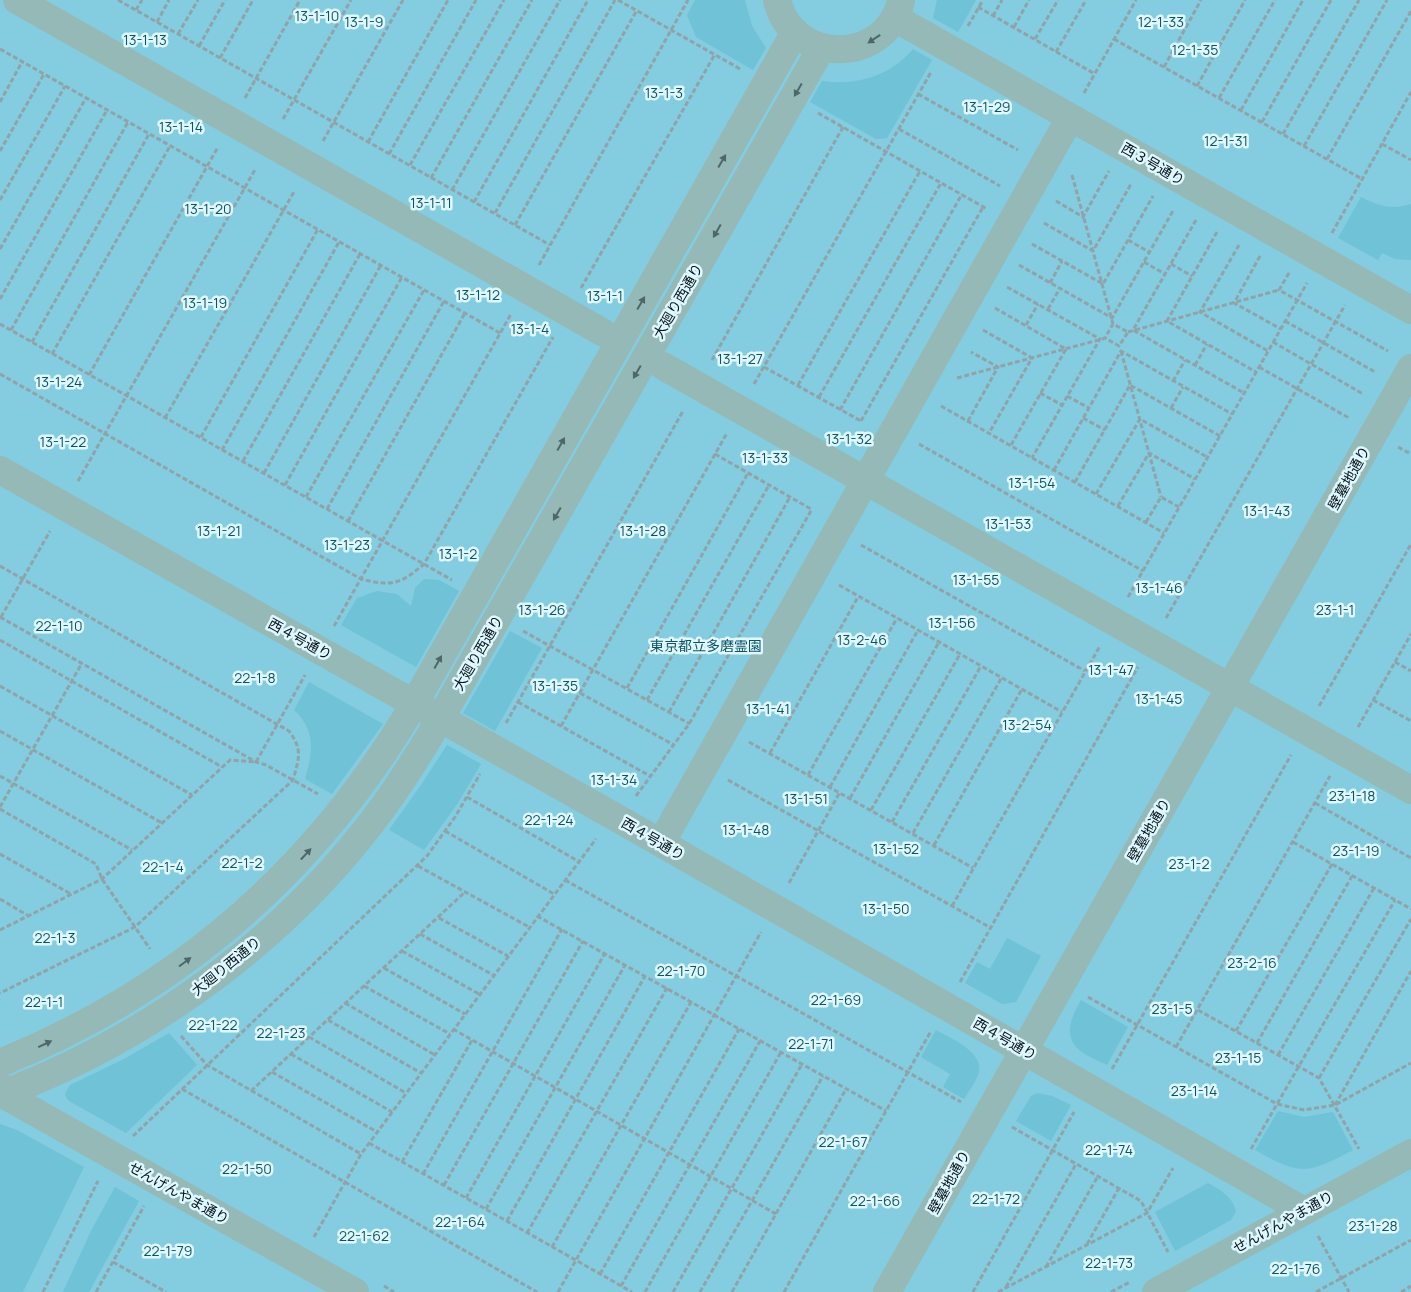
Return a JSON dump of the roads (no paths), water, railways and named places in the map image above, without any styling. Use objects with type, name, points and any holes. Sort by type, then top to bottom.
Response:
[{"type":"lane","points":[[17,0],[602,332]]},
{"type":"lane","points":[[777,0],[782,15],[795,32],[808,42],[822,47],[844,50],[856,48],[879,36],[898,9]]},
{"type":"lane","name":"西３号通り","points":[[898,9],[1076,107],[1411,310]]},
{"type":"lane","name":"大廻り西通り","points":[[0,1063],[49,1042],[90,1021],[168,974],[199,951],[282,879],[313,846],[358,791],[390,746],[795,32]]},
{"type":"lane","name":"大廻り西通り","points":[[1,1092],[51,1074],[99,1051],[162,1015],[225,969],[276,926],[325,876],[366,828],[404,778],[440,719],[822,47]]},
{"type":"lane","points":[[661,843],[1076,107]]},
{"type":"lane","name":"壁墓地通り","points":[[887,1292],[1230,688],[1403,361]]},
{"type":"lane","points":[[663,366],[1411,790]]},
{"type":"lane","points":[[579,412],[606,427]]},
{"type":"lane","name":"西４号通り","points":[[0,470],[661,843],[951,997],[1024,1050],[1188,1144],[1310,1221]]},
{"type":"lane","points":[[255,904],[276,926]]},
{"type":"lane","name":"せんげんやま通り","points":[[1,1092],[121,1147],[366,1287]]},
{"type":"lane","name":"せんげんやま通り","points":[[1146,1285],[1310,1221],[1411,1153]]},
{"type":"park label","name":"13-1-10","points":[[317,16]]},
{"type":"park label","name":"13-1-9","points":[[364,22]]},
{"type":"park label","name":"12-1-33","points":[[1161,22]]},
{"type":"park label","name":"13-1-13","points":[[145,40]]},
{"type":"park label","name":"12-1-35","points":[[1195,50]]},
{"type":"park label","name":"13-1-3","points":[[664,93]]},
{"type":"park label","name":"13-1-29","points":[[987,107]]},
{"type":"park label","name":"13-1-14","points":[[181,127]]},
{"type":"park label","name":"12-1-31","points":[[1226,141]]},
{"type":"park label","name":"13-1-11","points":[[431,203]]},
{"type":"park label","name":"13-1-20","points":[[208,209]]},
{"type":"park label","name":"13-1-12","points":[[478,295]]},
{"type":"park label","name":"13-1-1","points":[[605,296]]},
{"type":"park label","name":"13-1-19","points":[[205,303]]},
{"type":"park label","name":"13-1-4","points":[[530,329]]},
{"type":"park label","name":"13-1-27","points":[[740,359]]},
{"type":"park label","name":"13-1-24","points":[[59,382]]},
{"type":"park label","name":"13-1-32","points":[[849,439]]},
{"type":"park label","name":"13-1-22","points":[[63,442]]},
{"type":"park label","name":"13-1-33","points":[[765,458]]},
{"type":"park label","name":"13-1-54","points":[[1032,483]]},
{"type":"park label","name":"13-1-43","points":[[1267,511]]},
{"type":"park label","name":"13-1-53","points":[[1008,524]]},
{"type":"park label","name":"13-1-21","points":[[219,531]]},
{"type":"park label","name":"13-1-28","points":[[643,531]]},
{"type":"park label","name":"13-1-23","points":[[347,545]]},
{"type":"park label","name":"13-1-2","points":[[458,554]]},
{"type":"park label","name":"13-1-55","points":[[976,580]]},
{"type":"park label","name":"13-1-46","points":[[1159,588]]},
{"type":"park label","name":"13-1-26","points":[[542,610]]},
{"type":"park label","name":"23-1-1","points":[[1335,610]]},
{"type":"park label","name":"13-1-56","points":[[952,623]]},
{"type":"park label","name":"22-1-10","points":[[59,626]]},
{"type":"park label","name":"13-2-46","points":[[862,640]]},
{"type":"park label","name":"東京都立多磨霊園","points":[[706,646]]},
{"type":"park label","name":"13-1-47","points":[[1111,670]]},
{"type":"park label","name":"22-1-8","points":[[255,678]]},
{"type":"park label","name":"13-1-35","points":[[555,686]]},
{"type":"park label","name":"13-1-45","points":[[1159,699]]},
{"type":"park label","name":"13-1-41","points":[[768,709]]},
{"type":"park label","name":"13-2-54","points":[[1027,725]]},
{"type":"park label","name":"13-1-34","points":[[614,780]]},
{"type":"park label","name":"23-1-18","points":[[1352,796]]},
{"type":"park label","name":"13-1-51","points":[[806,799]]},
{"type":"park label","name":"22-1-24","points":[[549,820]]},
{"type":"park label","name":"13-1-48","points":[[746,830]]},
{"type":"park label","name":"13-1-52","points":[[896,849]]},
{"type":"park label","name":"23-1-19","points":[[1356,851]]},
{"type":"park label","name":"22-1-2","points":[[242,863]]},
{"type":"park label","name":"23-1-2","points":[[1189,864]]},
{"type":"park label","name":"22-1-4","points":[[163,867]]},
{"type":"park label","name":"13-1-50","points":[[886,909]]},
{"type":"park label","name":"22-1-3","points":[[55,938]]},
{"type":"park label","name":"23-2-16","points":[[1252,963]]},
{"type":"park label","name":"22-1-70","points":[[681,971]]},
{"type":"park label","name":"22-1-69","points":[[836,1000]]},
{"type":"park label","name":"22-1-1","points":[[44,1002]]},
{"type":"park label","name":"23-1-5","points":[[1172,1009]]},
{"type":"park label","name":"22-1-22","points":[[213,1025]]},
{"type":"park label","name":"22-1-23","points":[[281,1033]]},
{"type":"park label","name":"22-1-71","points":[[811,1044]]},
{"type":"park label","name":"23-1-15","points":[[1238,1058]]},
{"type":"park label","name":"23-1-14","points":[[1194,1091]]},
{"type":"park label","name":"22-1-67","points":[[843,1142]]},
{"type":"park label","name":"22-1-74","points":[[1109,1150]]},
{"type":"park label","name":"22-1-50","points":[[247,1169]]},
{"type":"park label","name":"22-1-72","points":[[996,1199]]},
{"type":"park label","name":"22-1-66","points":[[875,1201]]},
{"type":"park label","name":"22-1-64","points":[[460,1222]]},
{"type":"park label","name":"23-1-28","points":[[1373,1226]]},
{"type":"park label","name":"22-1-62","points":[[364,1236]]},
{"type":"park label","name":"22-1-79","points":[[168,1251]]},
{"type":"park label","name":"22-1-73","points":[[1109,1263]]},
{"type":"park label","name":"22-1-76","points":[[1296,1269]]}]
